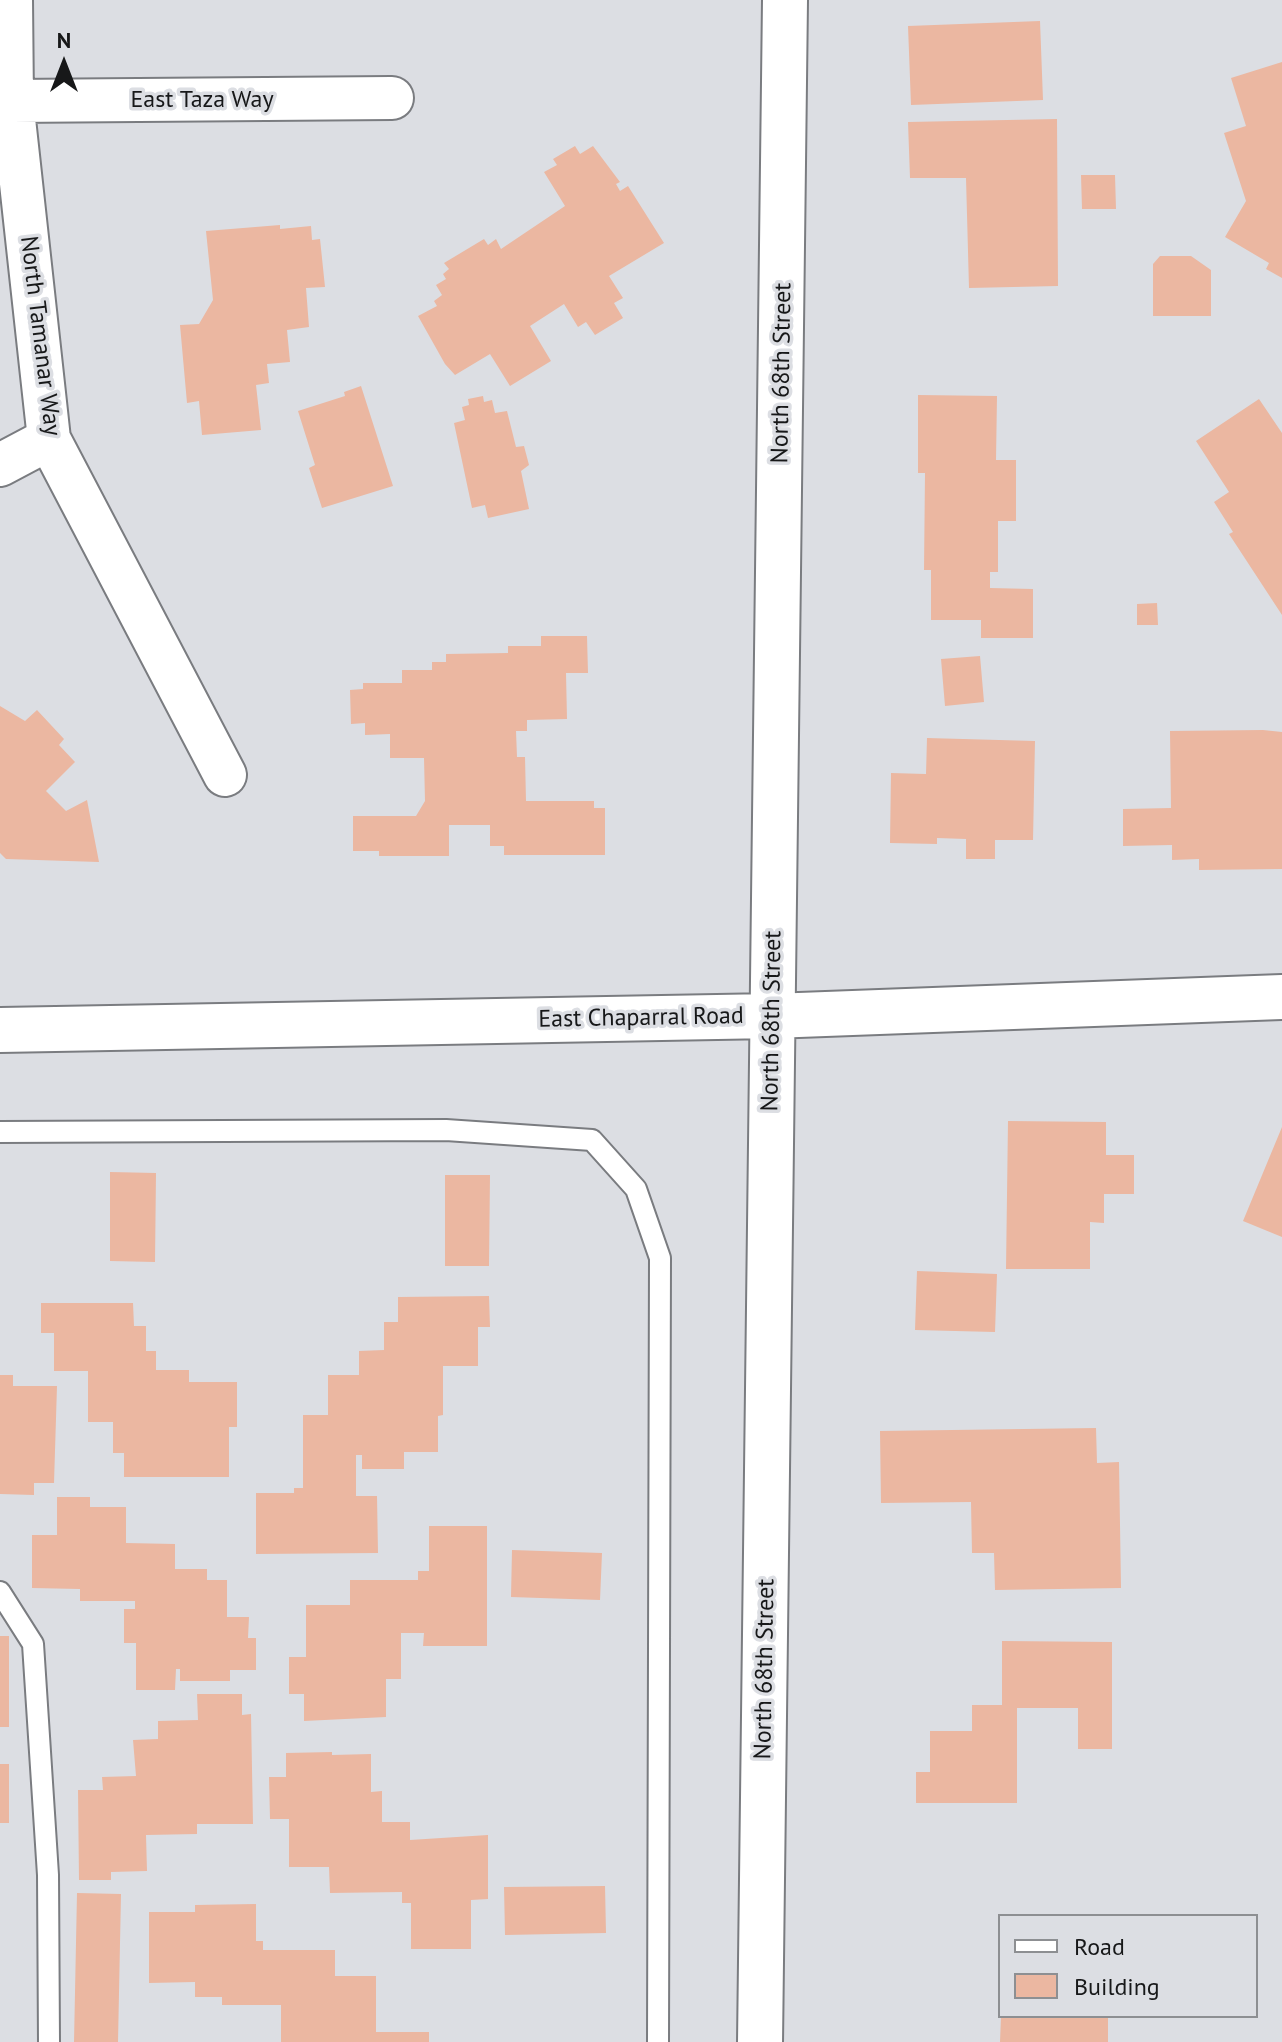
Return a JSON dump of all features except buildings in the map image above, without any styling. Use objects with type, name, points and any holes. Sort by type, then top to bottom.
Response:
[{"type":"street","name":"North Tamanar Way","points":[[11,0],[12,101],[49,439],[225,775]]},
{"type":"street","name":"North 68th Street","points":[[760,2042],[785,0]]},
{"type":"street","name":"East Taza Way","points":[[12,101],[392,98]]},
{"type":"street","points":[[0,465],[49,439]]},
{"type":"street","name":"East Chaparral Road","points":[[0,1030],[772,1016],[1282,997]]},
{"type":"lane","points":[[0,1132],[446,1130],[592,1140],[636,1189],[660,1258],[658,2042]]},
{"type":"lane","points":[[0,1592],[33,1644],[48,1875],[49,2042]]}]
